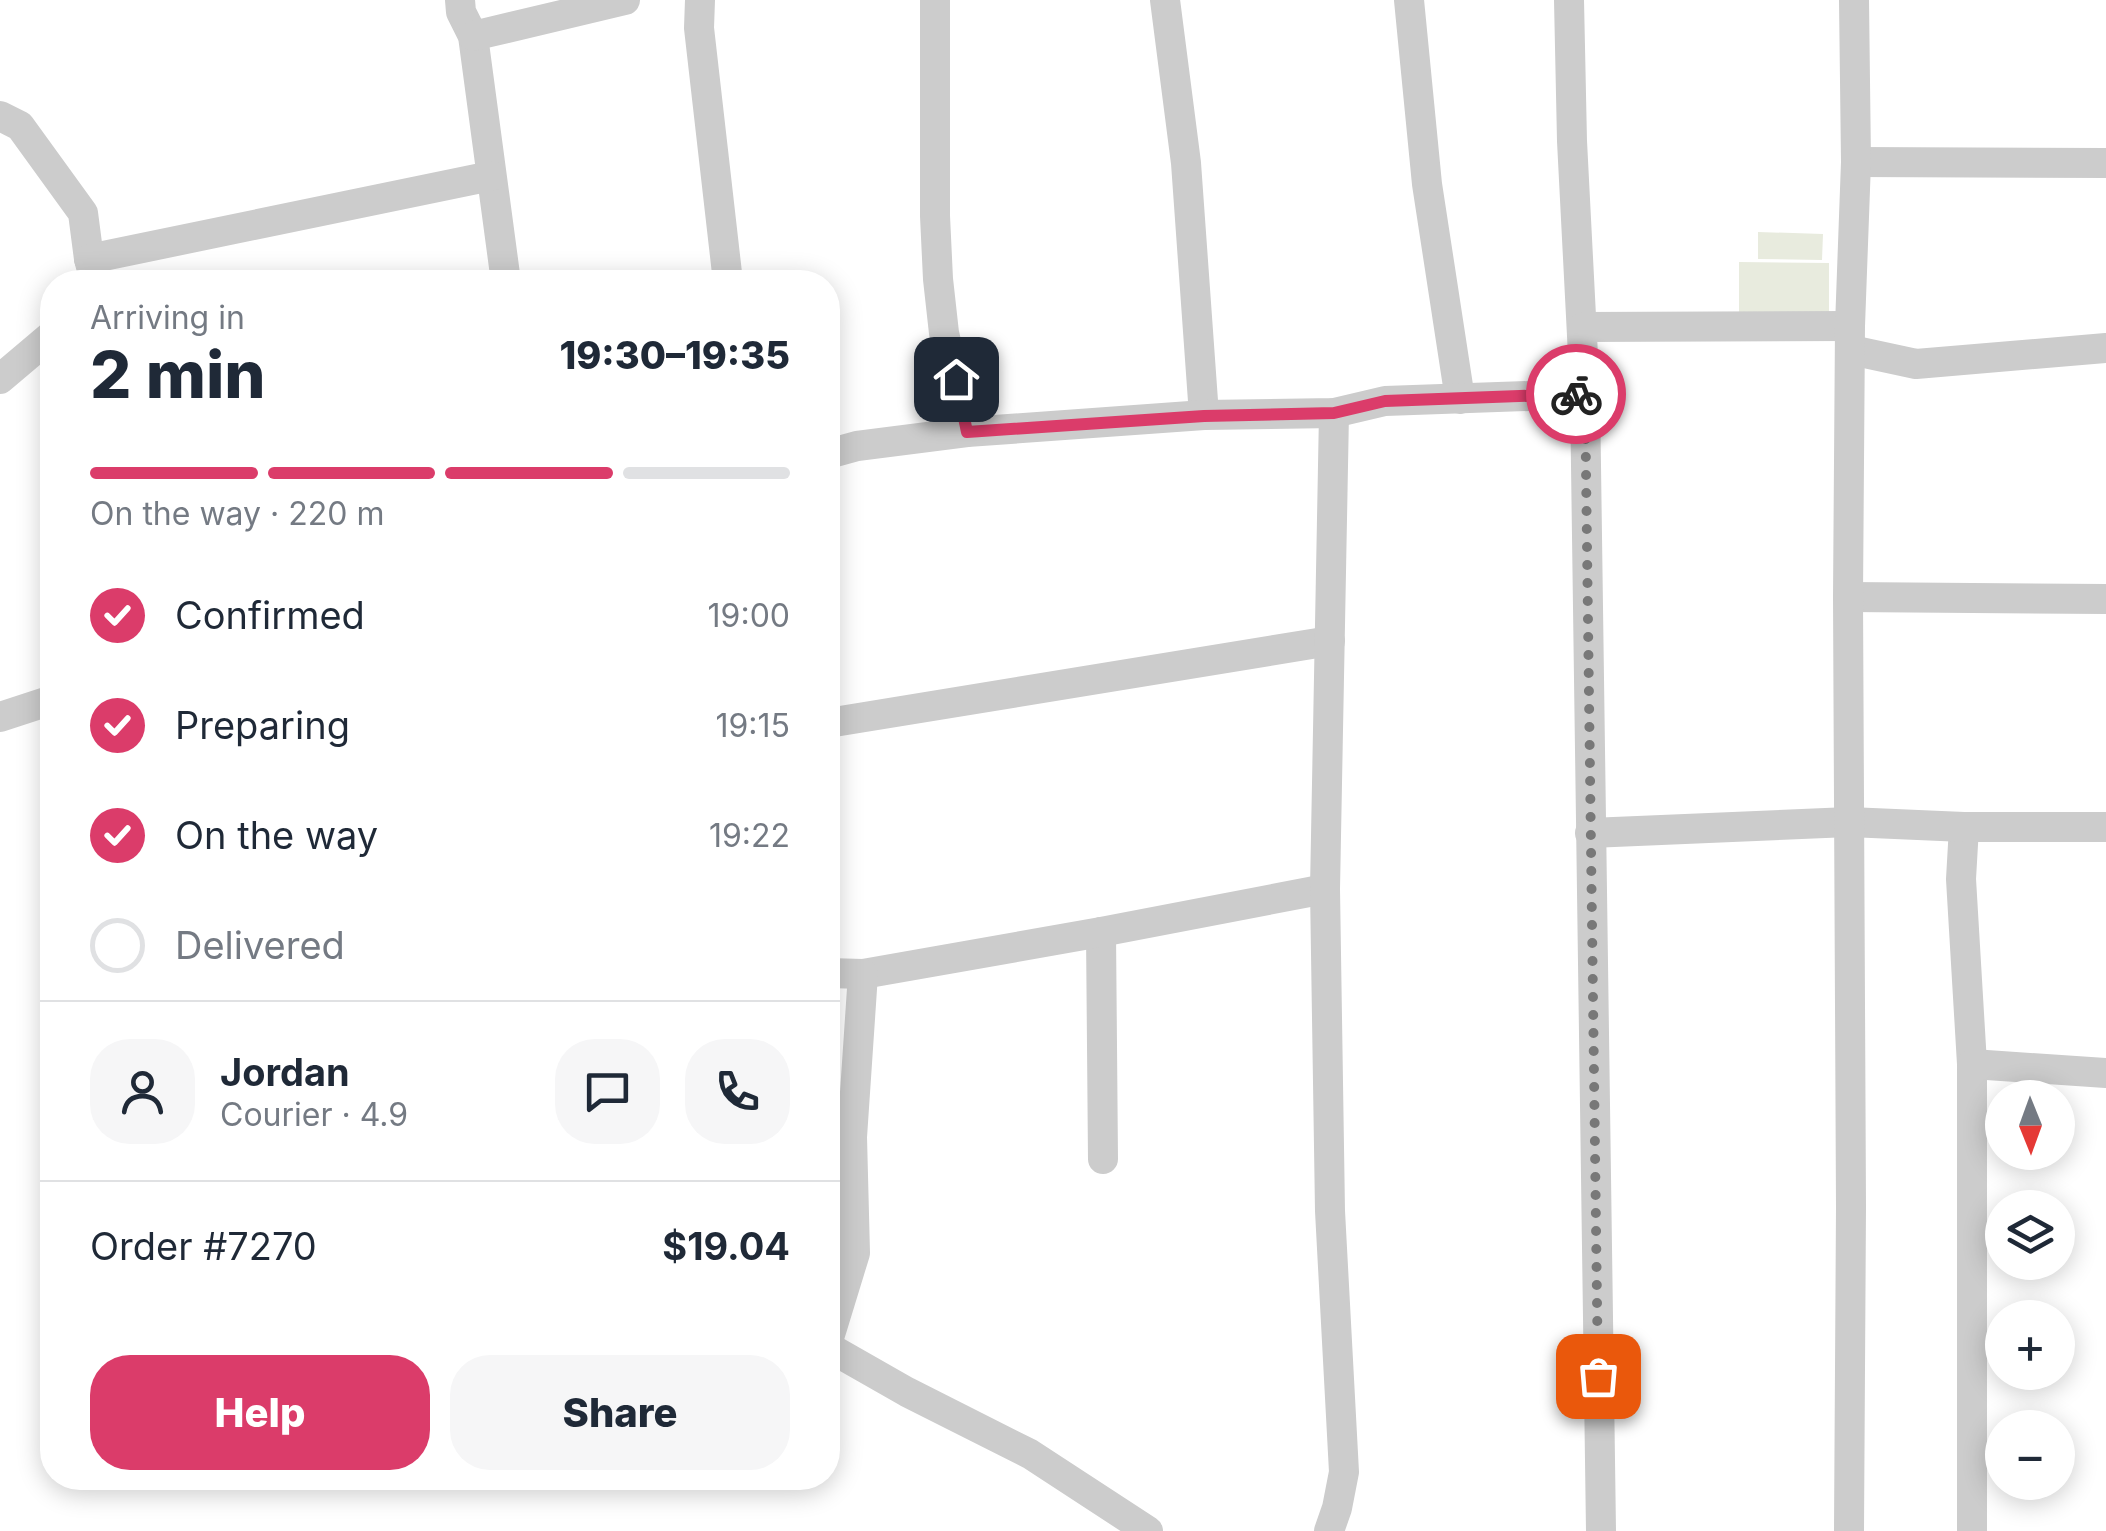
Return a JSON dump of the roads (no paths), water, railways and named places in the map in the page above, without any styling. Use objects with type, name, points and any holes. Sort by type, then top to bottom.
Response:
[{"type":"street","points":[[460,0],[474,36],[504,270]]},
{"type":"street","points":[[474,36],[625,0]]},
{"type":"street","points":[[700,0],[699,28],[727,270]]},
{"type":"street","points":[[935,0],[938,279],[944,333],[967,432]]},
{"type":"street","points":[[1164,0],[1186,163],[1204,416]]},
{"type":"street","points":[[1410,0],[1427,184],[1460,399]]},
{"type":"street","points":[[1569,0],[1585,394],[1601,1531]]},
{"type":"street","points":[[1849,1531],[1848,597],[1856,162],[1854,0]]},
{"type":"street","points":[[0,116],[20,126],[82,213],[92,270]]},
{"type":"street","points":[[1856,162],[2106,163]]},
{"type":"street","points":[[96,270],[452,182],[491,176]]},
{"type":"street","points":[[1583,327],[1850,338],[1916,364],[2106,348]]},
{"type":"street","points":[[0,380],[40,345]]},
{"type":"street","points":[[840,451],[967,432],[1204,416],[1334,413],[1385,401],[1585,394]]},
{"type":"street","points":[[1330,1531],[1344,1472],[1330,1211],[1324,889],[1334,413]]},
{"type":"street","points":[[1848,597],[2106,599]]},
{"type":"street","points":[[840,721],[1330,641]]},
{"type":"street","points":[[0,716],[40,704]]},
{"type":"street","points":[[1590,833],[1849,822],[1964,828],[2106,827]]},
{"type":"street","points":[[1964,828],[1961,880],[1972,1064],[1972,1531]]},
{"type":"street","points":[[840,973],[863,974],[1324,889]]},
{"type":"street","points":[[1101,932],[1102,1159]]},
{"type":"street","points":[[840,1304],[855,1253],[841,1210],[852,1137],[863,974]]},
{"type":"street","points":[[1972,1064],[2106,1073]]},
{"type":"street","points":[[840,1351],[907,1392],[1030,1454],[1148,1531]]}]
